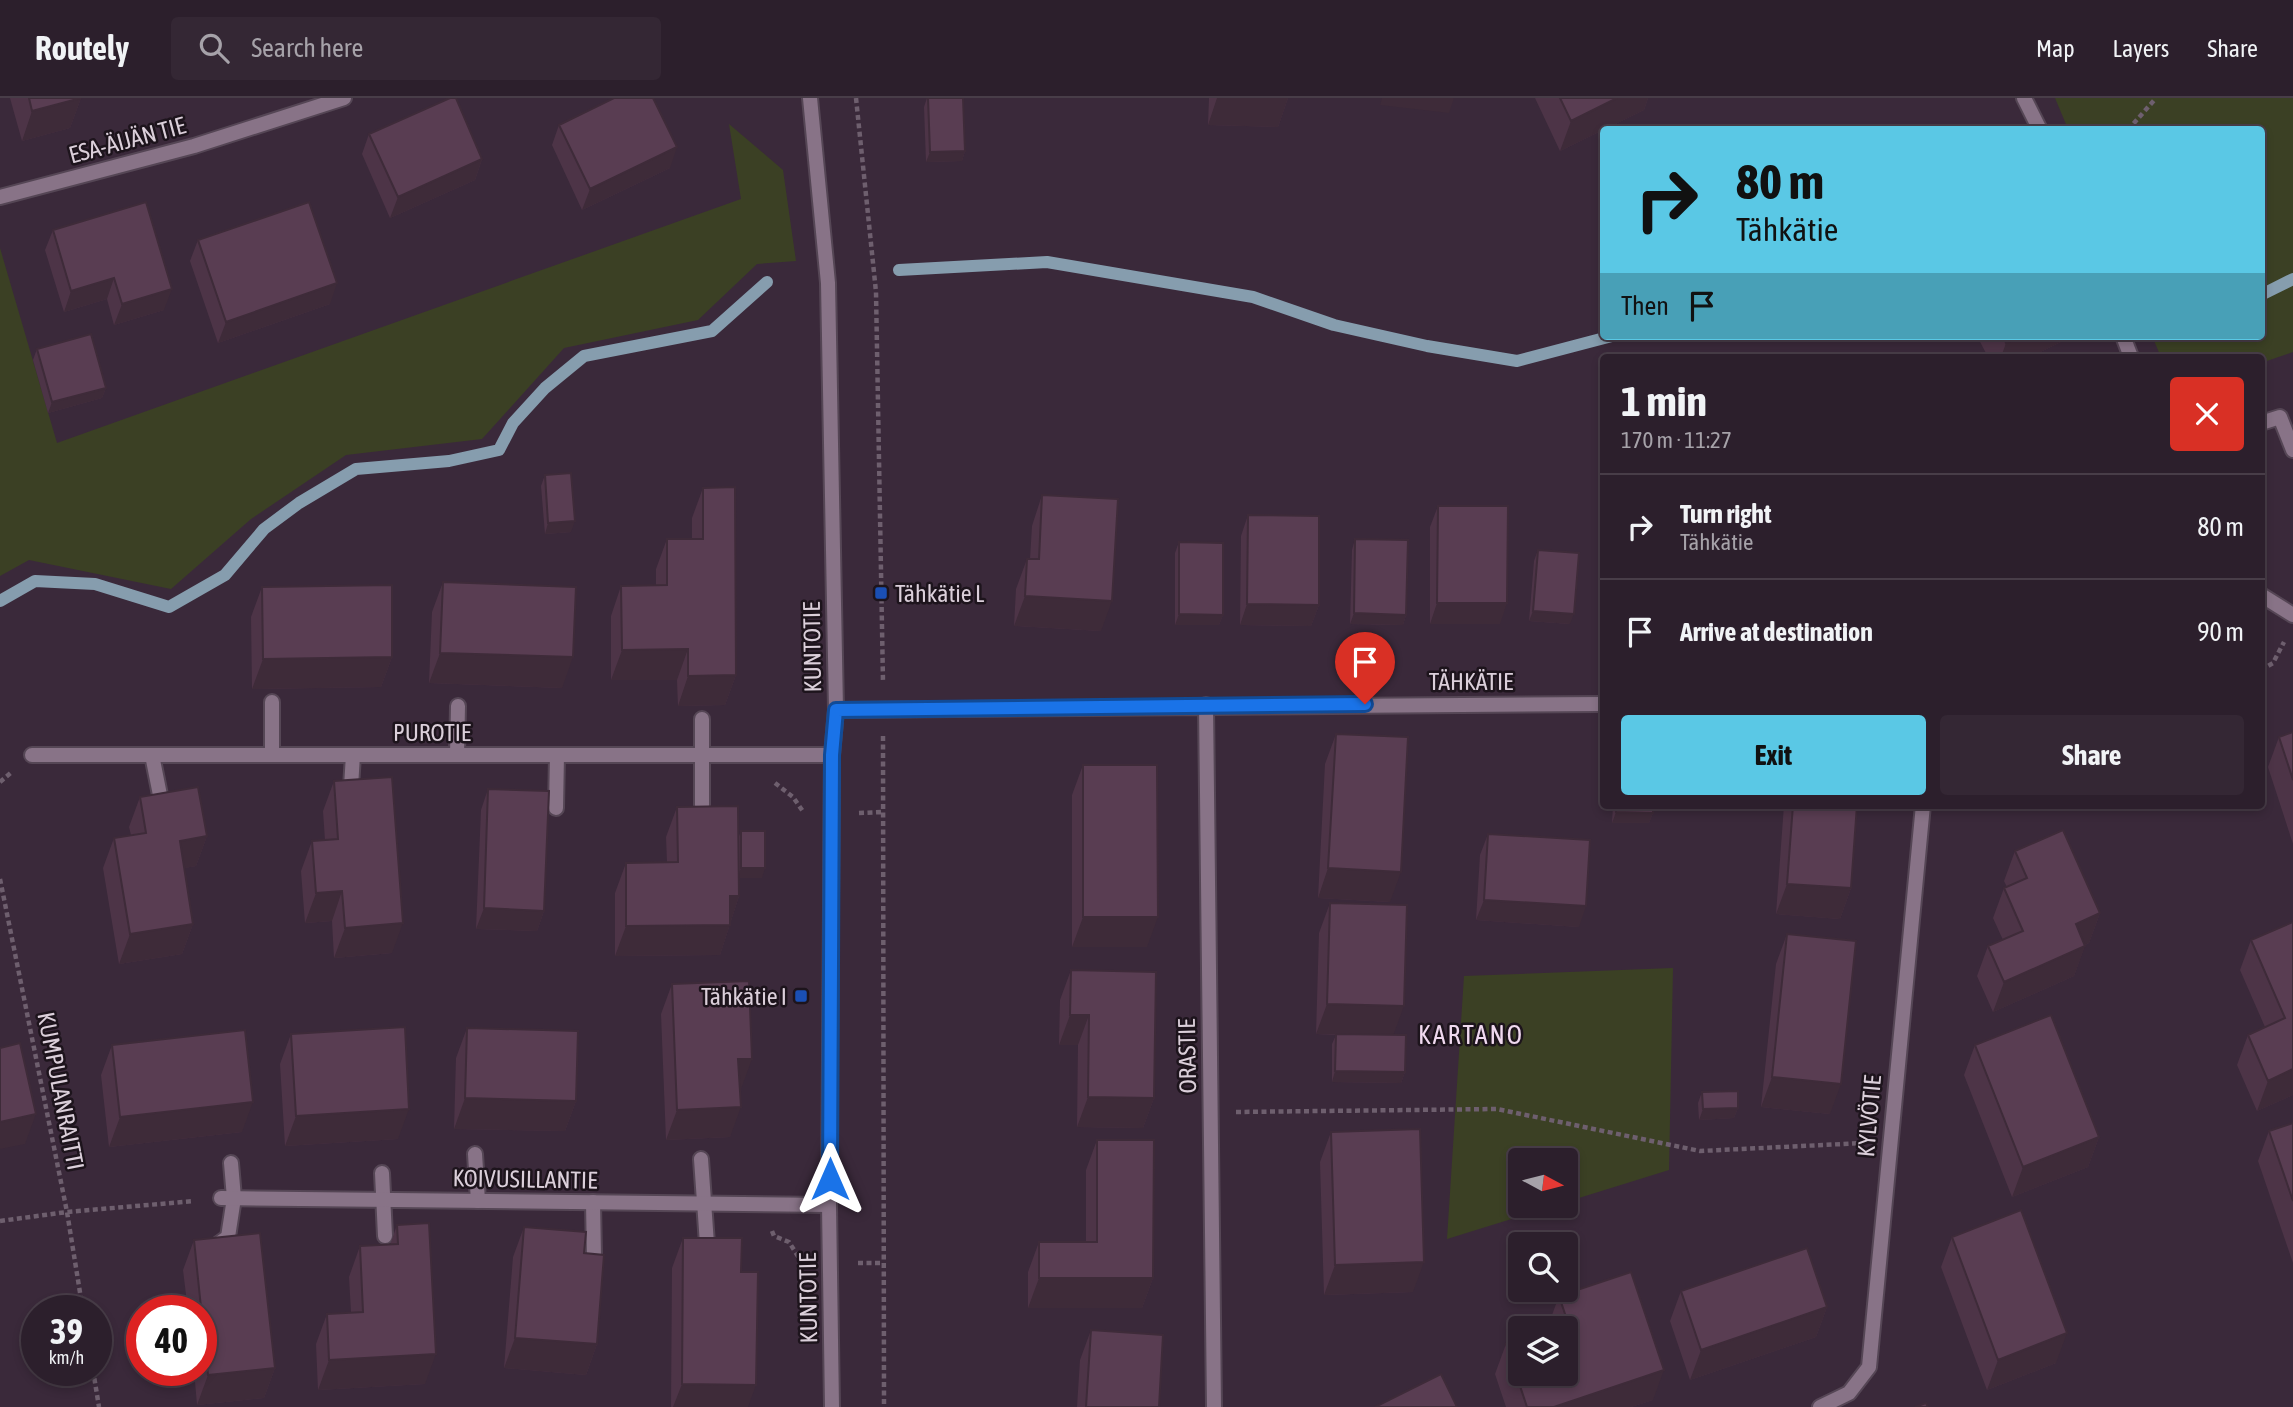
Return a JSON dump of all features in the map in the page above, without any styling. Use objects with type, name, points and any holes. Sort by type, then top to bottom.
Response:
[{"type":"street","name":"ESA-ÄIJÄN TIE","points":[[0,197],[194,146],[344,98]]},
{"type":"street","name":"KUNTOTIE","points":[[810,98],[828,283],[836,710],[832,755],[829,1205],[832,1407]]},
{"type":"street","points":[[2024,98],[2038,126]]},
{"type":"street","points":[[2265,422],[2280,417],[2293,450]]},
{"type":"street","points":[[2265,598],[2293,615]]},
{"type":"street","points":[[272,702],[272,755]]},
{"type":"street","name":"TÄHKÄTIE","points":[[836,710],[1600,704]]},
{"type":"street","name":"ORASTIE","points":[[1206,705],[1214,1407]]},
{"type":"street","points":[[457,755],[458,706]]},
{"type":"street","points":[[702,719],[702,805]]},
{"type":"street","name":"PUROTIE","points":[[32,755],[832,755]]},
{"type":"street","points":[[152,755],[161,800]]},
{"type":"street","points":[[351,788],[353,755]]},
{"type":"street","points":[[556,808],[558,755]]},
{"type":"street","name":"KYLVÖTIE","points":[[1820,1407],[1849,1393],[1869,1367],[1923,809]]},
{"type":"street","points":[[475,1154],[478,1201]]},
{"type":"street","points":[[701,1158],[707,1244]]},
{"type":"street","points":[[213,1248],[228,1237],[230,1163]]},
{"type":"street","points":[[382,1173],[385,1236]]},
{"type":"street","name":"KOIVUSILLANTIE","points":[[228,1198],[829,1205]]},
{"type":"street","points":[[593,1202],[594,1257]]},
{"type":"path","points":[[856,98],[876,292],[883,709],[884,1407]]},
{"type":"path","points":[[2132,126],[2156,98]]},
{"type":"path","points":[[2265,668],[2273,663],[2288,634]]},
{"type":"path","name":"KUMPULANRAITTI","points":[[0,879],[67,1212],[80,1295]]},
{"type":"path","points":[[1210,1112],[1497,1109],[1700,1151],[1889,1142]]},
{"type":"path","points":[[0,1221],[67,1212],[228,1198]]},
{"type":"path","points":[[96,1386],[99,1407]]},
{"type":"green space","points":[[2055,98],[2293,98],[2293,352],[2265,362],[2265,354],[2160,354],[2154,340],[2265,340],[2265,126],[2067,126]]},
{"type":"green space","points":[[729,124],[783,170],[796,261],[757,264],[698,320],[564,348],[482,439],[346,455],[251,519],[171,589],[29,560],[0,576],[0,248],[57,443],[741,199]]},
{"type":"green space","points":[[1673,968],[1669,1170],[1578,1198],[1578,1148],[1508,1148],[1508,1218],[1514,1218],[1447,1239],[1464,976]]},
{"type":"building","points":[[29,98],[81,98],[32,111]]},
{"type":"building","points":[[450,98],[456,98],[482,159],[398,197],[369,134]]},
{"type":"building","points":[[614,98],[653,98],[677,147],[590,189],[559,125]]},
{"type":"building","points":[[928,98],[963,98],[965,151],[930,152]]},
{"type":"building","points":[[1560,98],[1617,98],[1571,121]]},
{"type":"building","points":[[146,202],[172,289],[122,304],[114,278],[71,291],[53,230]]},
{"type":"building","points":[[309,202],[337,283],[226,322],[198,240]]},
{"type":"building","points":[[91,334],[106,388],[52,402],[37,349]]},
{"type":"building","points":[[571,473],[575,521],[548,523],[545,475]]},
{"type":"building","points":[[735,487],[736,675],[688,676],[688,649],[622,650],[621,586],[667,585],[667,539],[703,539],[703,488]]},
{"type":"building","points":[[1042,495],[1118,499],[1112,601],[1025,596],[1027,559],[1039,559]]},
{"type":"building","points":[[1438,506],[1508,506],[1507,603],[1437,603]]},
{"type":"building","points":[[1248,515],[1319,516],[1319,605],[1247,604]]},
{"type":"building","points":[[1355,539],[1408,540],[1406,615],[1354,613]]},
{"type":"building","points":[[1179,542],[1223,543],[1223,615],[1179,614]]},
{"type":"building","points":[[1538,550],[1579,553],[1574,614],[1533,611]]},
{"type":"building","points":[[443,582],[576,587],[573,657],[440,653]]},
{"type":"building","points":[[392,585],[392,657],[263,659],[262,587]]},
{"type":"building","points":[[2293,732],[2293,780],[2279,737]]},
{"type":"building","points":[[1336,734],[1408,737],[1401,872],[1328,868]]},
{"type":"building","points":[[1083,765],[1157,765],[1158,917],[1083,917]]},
{"type":"building","points":[[392,777],[403,923],[345,928],[342,891],[316,893],[312,841],[338,839],[334,781]]},
{"type":"building","points":[[198,787],[207,836],[180,841],[193,924],[130,934],[114,838],[146,833],[140,797]]},
{"type":"building","points":[[488,789],[549,791],[544,911],[484,908]]},
{"type":"building","points":[[738,806],[739,896],[730,896],[730,925],[626,926],[626,863],[678,862],[677,807]]},
{"type":"building","points":[[1616,809],[1653,809],[1653,813],[1616,812]]},
{"type":"building","points":[[1793,809],[1857,809],[1851,888],[1787,884]]},
{"type":"building","points":[[2063,830],[2100,913],[2076,924],[2085,946],[2004,982],[1988,946],[2023,931],[2004,888],[2027,878],[2015,851]]},
{"type":"building","points":[[741,831],[765,831],[765,868],[741,868]]},
{"type":"building","points":[[1488,834],[1590,840],[1586,906],[1484,900]]},
{"type":"building","points":[[1330,903],[1407,905],[1404,1006],[1327,1004]]},
{"type":"building","points":[[2293,922],[2293,1069],[2268,1081],[2248,1035],[2285,1018],[2251,940]]},
{"type":"building","points":[[1787,934],[1856,941],[1841,1084],[1772,1077]]},
{"type":"building","points":[[1071,970],[1156,972],[1154,1098],[1088,1097],[1089,1015],[1070,1015]]},
{"type":"building","points":[[749,981],[752,1059],[738,1059],[741,1107],[677,1110],[672,984]]},
{"type":"building","points":[[2051,1015],[2099,1137],[2023,1167],[1975,1045]]},
{"type":"building","points":[[405,1027],[409,1109],[296,1116],[291,1034]]},
{"type":"building","points":[[467,1028],[578,1031],[576,1101],[465,1098]]},
{"type":"building","points":[[245,1030],[253,1102],[120,1117],[112,1045]]},
{"type":"building","points":[[1336,1034],[1406,1035],[1405,1072],[1335,1071]]},
{"type":"building","points":[[20,1043],[36,1114],[0,1122],[0,1048]]},
{"type":"building","points":[[1738,1091],[1738,1108],[1703,1109],[1702,1092]]},
{"type":"building","points":[[2293,1123],[2293,1201],[2269,1131]]},
{"type":"building","points":[[1420,1129],[1424,1262],[1335,1265],[1331,1132]]},
{"type":"building","points":[[1097,1140],[1154,1140],[1153,1278],[1039,1278],[1039,1242],[1097,1242]]},
{"type":"building","points":[[2021,1210],[2067,1333],[1998,1360],[1952,1237]]},
{"type":"building","points":[[429,1223],[436,1354],[329,1360],[327,1314],[363,1312],[360,1246],[398,1244],[397,1225]]},
{"type":"building","points":[[524,1227],[586,1232],[584,1253],[604,1255],[597,1344],[515,1338]]},
{"type":"building","points":[[260,1233],[275,1368],[217,1374],[217,1295],[200,1295],[194,1240]]},
{"type":"building","points":[[683,1238],[742,1238],[741,1272],[758,1272],[756,1385],[682,1384]]},
{"type":"building","points":[[1807,1248],[1827,1307],[1701,1350],[1681,1291]]},
{"type":"building","points":[[1631,1272],[1664,1370],[1554,1407],[1527,1407],[1520,1386],[1578,1386],[1578,1316],[1566,1316],[1561,1302],[1578,1302],[1578,1290]]},
{"type":"building","points":[[1091,1330],[1163,1335],[1159,1407],[1086,1407]]},
{"type":"building","points":[[1441,1374],[1457,1407],[1375,1407]]},
{"type":"waterway","points":[[899,270],[1047,262],[1253,297],[1334,325],[1427,346],[1517,361],[1600,339]]},
{"type":"waterway","points":[[2265,293],[2293,279]]},
{"type":"waterway","points":[[0,601],[35,581],[95,584],[169,607],[225,575],[264,529],[299,503],[356,469],[449,461],[499,450],[513,423],[545,388],[584,356],[712,331],[767,282]]},
{"type":"place","name":"Tähkätie L","points":[[881,593]]},
{"type":"place","name":"Tähkätie I","points":[[801,996]]},
{"type":"district","name":"KARTANO","points":[[1471,1035]]},
{"type":"route","points":[[830,1179],[832,755],[836,710],[1365,704]]}]
